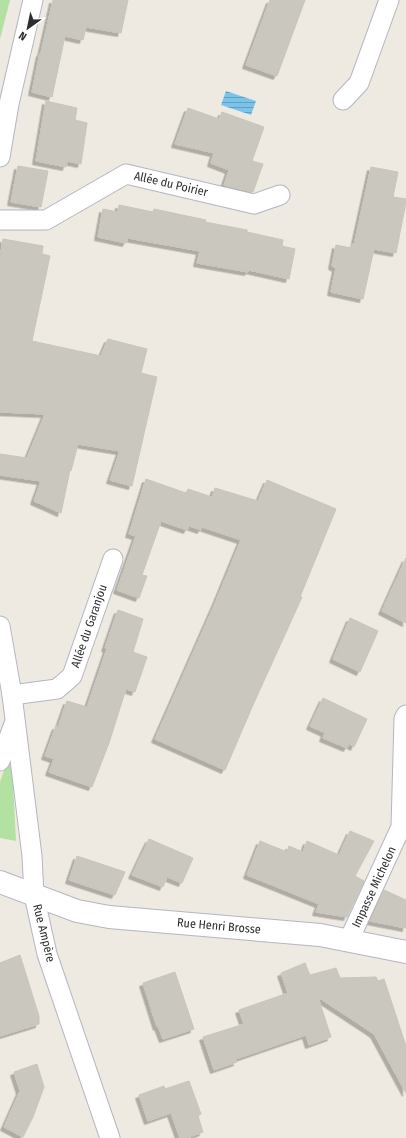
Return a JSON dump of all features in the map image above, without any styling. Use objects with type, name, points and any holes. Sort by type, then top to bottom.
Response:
[{"type":"street","points":[[0,157],[9,104],[33,0]]},
{"type":"street","points":[[343,100],[359,83],[389,0]]},
{"type":"street","name":"Allée du Poirier","points":[[0,220],[46,220],[126,174],[254,204],[280,195]]},
{"type":"street","name":"Allée du Garanjou","points":[[12,695],[57,689],[72,676],[113,559]]},
{"type":"street","name":"Rue Ampère","points":[[0,626],[12,695],[32,856],[34,895],[47,954],[110,1138]]},
{"type":"street","name":"Impasse Michelon","points":[[349,940],[401,827],[404,719],[406,715]]},
{"type":"street","name":"Rue Ampère","points":[[0,761],[15,720]]},
{"type":"street","name":"Rue Henri Brosse","points":[[0,882],[77,911],[110,917],[320,934],[406,952]]},
{"type":"green space","points":[[0,0],[10,0],[0,39]]},
{"type":"green space","points":[[6,765],[12,766],[16,841],[0,838],[0,782]]},
{"type":"water","points":[[226,91],[256,101],[251,115],[221,105]]},
{"type":"building","points":[[53,0],[128,0],[121,33],[86,27],[83,40],[65,36],[52,97],[32,92]]},
{"type":"building","points":[[270,0],[305,0],[277,76],[246,65]]},
{"type":"building","points":[[46,101],[77,108],[75,120],[87,123],[81,164],[67,161],[66,167],[36,161]]},
{"type":"building","points":[[188,108],[219,119],[222,112],[264,127],[252,161],[263,164],[253,192],[224,185],[229,170],[211,163],[214,153],[175,144]]},
{"type":"building","points":[[18,166],[48,171],[41,207],[11,202]]},
{"type":"building","points":[[371,167],[398,172],[393,197],[406,199],[406,202],[396,253],[374,249],[363,299],[331,292],[336,268],[332,266],[336,245],[351,248],[352,244],[354,245]]},
{"type":"building","points":[[119,205],[153,212],[154,209],[206,220],[205,222],[247,230],[247,232],[283,240],[282,246],[295,249],[289,279],[249,270],[248,272],[197,263],[200,251],[128,238],[126,243],[98,237],[103,209],[118,212]]},
{"type":"building","points":[[3,239],[43,246],[42,254],[50,256],[32,341],[101,356],[108,339],[147,349],[141,373],[157,377],[132,486],[110,480],[120,451],[78,444],[71,471],[70,470],[61,513],[34,501],[41,481],[0,475],[0,454],[27,458],[45,414],[0,412],[0,259]]},
{"type":"building","points":[[146,479],[186,493],[188,489],[212,497],[215,488],[258,501],[267,480],[336,509],[300,597],[302,597],[225,770],[155,739],[216,601],[241,540],[202,527],[201,530],[189,526],[187,530],[161,521],[142,575],[147,576],[139,598],[117,590],[136,536],[129,534]]},
{"type":"building","points":[[406,558],[406,623],[382,611]]},
{"type":"building","points":[[118,610],[143,619],[133,652],[147,657],[135,692],[126,689],[109,743],[92,787],[49,772],[54,759],[45,756],[56,726],[58,727],[67,701],[87,707],[107,649],[105,648]]},
{"type":"building","points":[[350,618],[378,631],[360,672],[333,659]]},
{"type":"building","points":[[323,698],[367,719],[354,747],[349,744],[347,748],[323,738],[325,733],[310,726]]},
{"type":"building","points":[[350,831],[374,841],[355,876],[364,881],[347,917],[316,912],[319,904],[247,875],[260,841],[287,852],[289,846],[303,852],[307,841],[339,855]]},
{"type":"building","points":[[149,839],[193,858],[182,883],[167,877],[163,887],[132,875]]},
{"type":"building","points":[[77,856],[125,872],[115,895],[69,880]]},
{"type":"building","points":[[384,890],[406,900],[406,928],[370,921]]},
{"type":"building","points":[[20,955],[39,1016],[39,1024],[0,1036],[0,963]]},
{"type":"building","points":[[305,963],[310,975],[336,968],[340,978],[376,977],[378,981],[384,979],[406,1046],[406,1093],[374,1034],[318,997],[331,1037],[309,1045],[306,1035],[236,1059],[237,1062],[214,1070],[203,1037],[244,1024],[239,1010],[288,993],[281,973]]},
{"type":"building","points":[[175,972],[194,1029],[163,1039],[158,1026],[157,1027],[143,983]]},
{"type":"building","points":[[37,1064],[44,1087],[33,1117],[23,1137],[4,1127],[20,1091],[14,1072]]},
{"type":"building","points":[[189,1081],[201,1114],[198,1116],[203,1132],[187,1138],[180,1138],[171,1113],[148,1121],[139,1095],[164,1086],[165,1089]]}]
